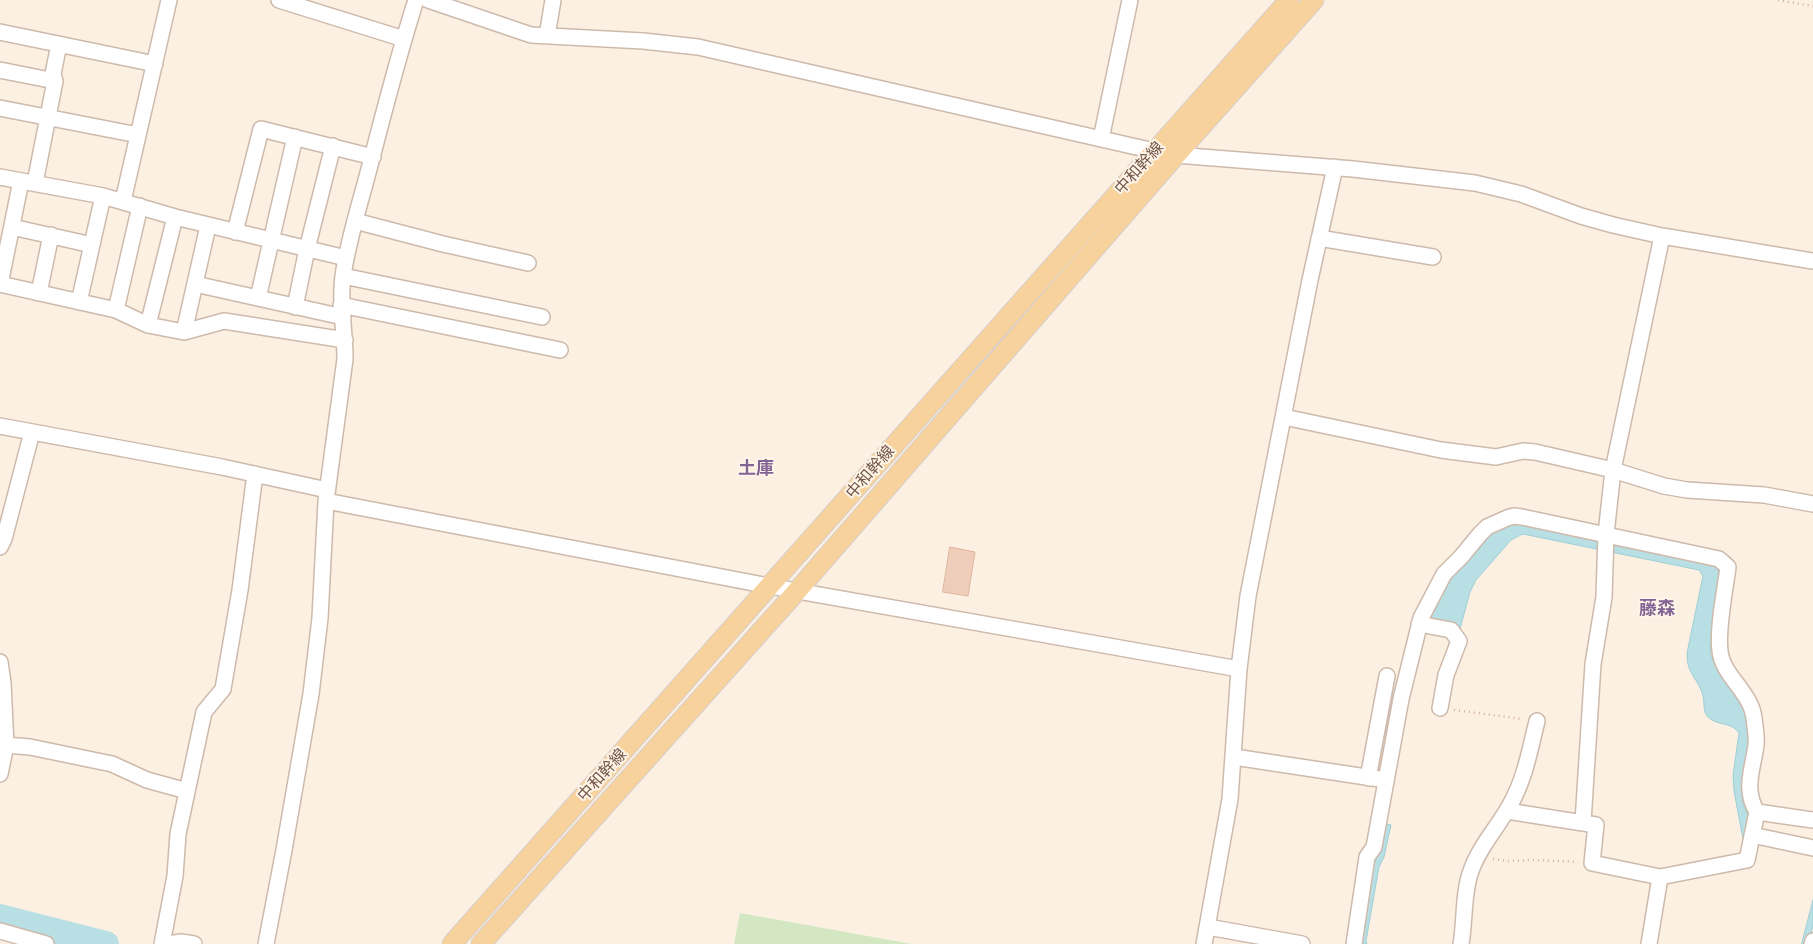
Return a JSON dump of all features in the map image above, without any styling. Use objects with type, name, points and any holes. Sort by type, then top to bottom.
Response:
[{"type":"main road","name":"中和幹線","points":[[452,944],[1289,0]]},
{"type":"main road","name":"中和幹線","points":[[481,944],[797,591],[1176,155],[1314,0]]},
{"type":"street","points":[[123,201],[169,0]]},
{"type":"street","points":[[280,0],[404,40]]},
{"type":"street","points":[[266,944],[311,694],[320,618],[326,495],[345,359],[342,311],[343,276],[372,156],[416,0]]},
{"type":"street","points":[[428,0],[531,35],[643,41],[698,47],[1176,155],[1335,167],[1456,180],[1521,194],[1589,218],[1662,236],[1813,261]]},
{"type":"street","points":[[546,36],[553,0]]},
{"type":"street","points":[[1101,139],[1130,0]]},
{"type":"street","points":[[0,32],[155,64]]},
{"type":"street","points":[[59,44],[53,74],[55,81],[48,118],[12,227],[0,284],[116,310],[148,325],[184,332],[224,321],[345,340]]},
{"type":"street","points":[[0,70],[55,81]]},
{"type":"street","points":[[0,108],[138,135]]},
{"type":"street","points":[[235,232],[260,129],[372,156]]},
{"type":"street","points":[[258,298],[295,137]]},
{"type":"street","points":[[295,307],[307,249],[333,146]]},
{"type":"street","points":[[1204,944],[1224,838],[1234,757],[1239,669],[1248,596],[1319,238],[1335,167]]},
{"type":"street","points":[[0,177],[103,196],[208,226],[346,258]]},
{"type":"street","points":[[79,302],[103,196]]},
{"type":"street","points":[[116,310],[140,206]]},
{"type":"street","points":[[148,325],[175,217]]},
{"type":"street","points":[[356,221],[443,244],[528,263]]},
{"type":"street","points":[[184,332],[208,226]]},
{"type":"street","points":[[12,227],[92,245]]},
{"type":"street","points":[[39,293],[51,235]]},
{"type":"street","points":[[1583,822],[1593,664],[1604,597],[1606,534],[1613,470],[1662,236]]},
{"type":"street","points":[[1319,238],[1433,257]]},
{"type":"street","points":[[343,276],[542,317]]},
{"type":"street","points":[[195,284],[295,307],[342,311],[560,350]]},
{"type":"street","points":[[1284,417],[1441,450],[1496,457],[1523,451],[1535,452],[1613,470],[1664,486],[1687,490],[1764,495],[1813,504]]},
{"type":"street","points":[[0,426],[254,474],[326,495],[769,586],[1239,669]]},
{"type":"street","points":[[0,547],[4,539],[32,432]]},
{"type":"street","points":[[162,944],[175,876],[178,834],[204,712],[223,689],[240,590],[254,474]]},
{"type":"street","points":[[1354,944],[1367,857],[1374,847],[1401,699],[1419,624],[1444,574],[1487,527],[1514,516],[1720,559],[1728,568],[1720,653],[1725,666],[1749,701],[1754,716],[1756,742],[1749,790],[1751,803],[1757,812],[1747,860],[1660,877],[1592,863],[1596,825],[1506,811]]},
{"type":"street","points":[[1419,624],[1451,630],[1459,640],[1446,675],[1440,708]]},
{"type":"street","points":[[0,662],[6,745],[0,774]]},
{"type":"street","points":[[1368,778],[1386,676]]},
{"type":"street","points":[[1461,944],[1470,872],[1506,811],[1520,783],[1528,762],[1537,721]]},
{"type":"street","points":[[6,745],[30,747],[112,764],[147,780],[187,791]]},
{"type":"street","points":[[1234,757],[1386,780]]},
{"type":"street","points":[[1757,812],[1813,820]]},
{"type":"street","points":[[1752,835],[1813,848]]},
{"type":"street","points":[[1649,944],[1660,877]]},
{"type":"street","points":[[1208,927],[1302,944]]},
{"type":"street","points":[[0,931],[46,944]]},
{"type":"street","points":[[169,944],[182,942],[194,944]]},
{"type":"path","points":[[1778,0],[1813,6]]},
{"type":"path","points":[[1440,708],[1537,721]]},
{"type":"path","points":[[1478,856],[1508,861],[1535,860],[1592,863]]},
{"type":"green space","points":[[740,913],[912,944],[734,944]]},
{"type":"water","points":[[1516,522],[1714,564],[1719,572],[1710,653],[1721,677],[1731,686],[1740,699],[1746,714],[1750,745],[1742,787],[1743,804],[1750,820],[1747,840],[1743,839],[1734,791],[1733,775],[1739,733],[1733,727],[1707,716],[1701,690],[1687,660],[1703,576],[1699,570],[1523,534],[1511,540],[1476,580],[1470,592],[1460,629],[1434,624],[1429,620],[1443,592],[1447,575],[1485,534]]},
{"type":"water","points":[[1383,823],[1391,825],[1384,857],[1379,867],[1367,944],[1358,944],[1371,860]]},
{"type":"water","points":[[1813,900],[1813,924],[1809,944],[1802,944]]},
{"type":"building","points":[[950,547],[975,552],[968,596],[943,592]]},
{"type":"waterway","points":[[0,917],[106,944]]},
{"type":"district","name":"土庫","points":[[756,468]]},
{"type":"district","name":"藤森","points":[[1657,608]]}]
